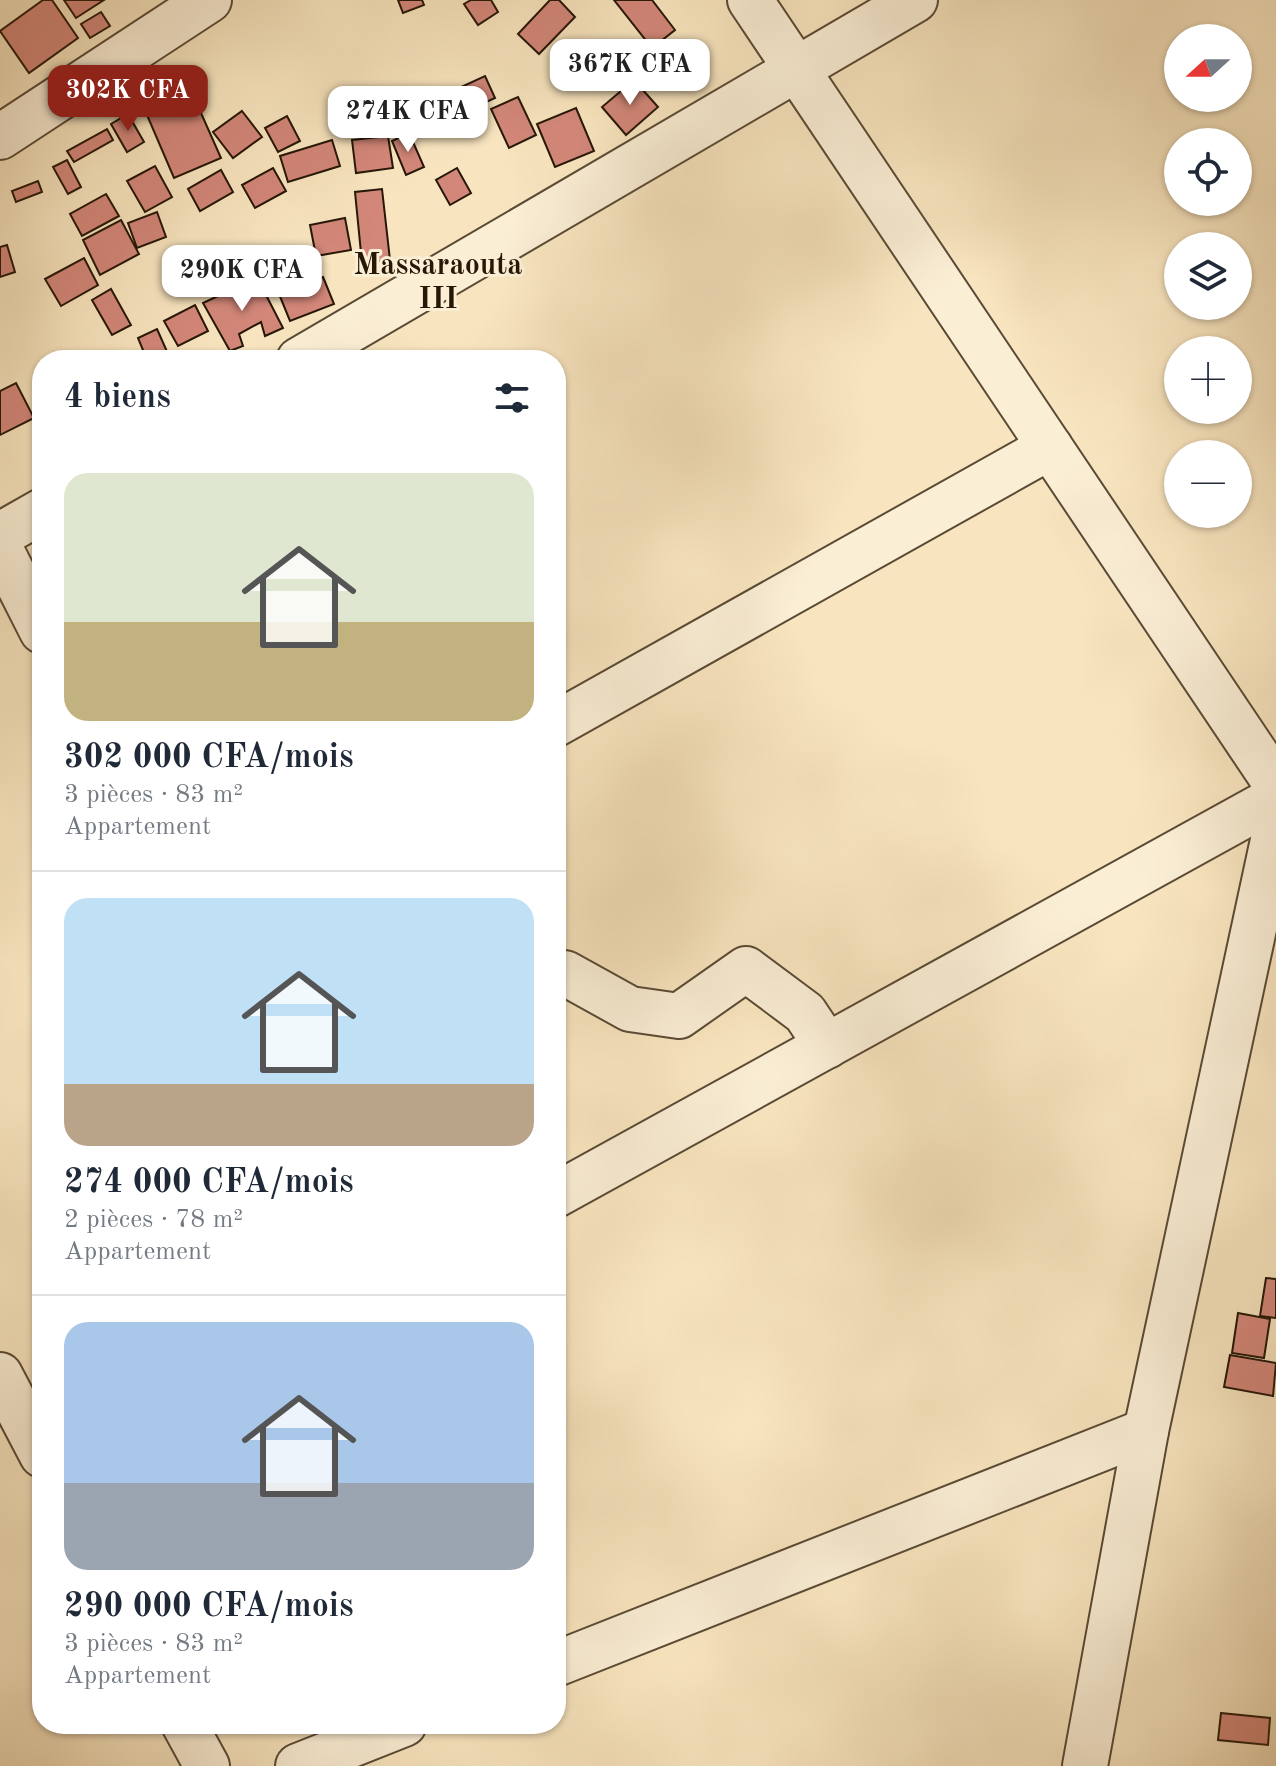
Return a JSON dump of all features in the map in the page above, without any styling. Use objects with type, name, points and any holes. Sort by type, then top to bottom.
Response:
[{"type":"street","points":[[0,137],[209,0]]},
{"type":"street","points":[[750,0],[1276,784]]},
{"type":"street","points":[[316,350],[915,0]]},
{"type":"street","points":[[566,718],[1050,447]]},
{"type":"street","points":[[0,535],[32,517]]},
{"type":"street","points":[[0,548],[32,611]]},
{"type":"street","points":[[566,1190],[1276,798]]},
{"type":"street","points":[[1085,1766],[1146,1431],[1276,826]]},
{"type":"street","points":[[566,974],[630,1009],[679,1016],[746,969],[805,1013],[827,1046]]},
{"type":"street","points":[[0,1375],[32,1436]]},
{"type":"street","points":[[566,1655],[1146,1431]]},
{"type":"street","points":[[189,1734],[207,1766]]},
{"type":"street","points":[[298,1766],[379,1734]]},
{"type":"building","points":[[43,0],[52,0],[78,38],[29,73],[0,31]]},
{"type":"building","points":[[64,0],[104,0],[76,18]]},
{"type":"building","points":[[398,0],[422,0],[424,5],[403,13]]},
{"type":"building","points":[[471,0],[491,0],[498,12],[478,25],[464,4]]},
{"type":"building","points":[[550,0],[559,0],[575,17],[539,54],[518,34]]},
{"type":"building","points":[[614,0],[652,0],[675,30],[652,48]]},
{"type":"building","points":[[101,12],[110,26],[90,38],[81,24]]},
{"type":"building","points":[[485,76],[495,98],[456,116],[446,94]]},
{"type":"building","points":[[634,80],[658,107],[626,135],[602,107]]},
{"type":"building","points":[[193,95],[221,158],[174,178],[147,115]]},
{"type":"building","points":[[518,97],[536,135],[509,148],[491,109]]},
{"type":"building","points":[[576,108],[594,151],[555,167],[537,124]]},
{"type":"building","points":[[242,111],[262,137],[233,158],[213,132]]},
{"type":"building","points":[[128,114],[144,142],[127,152],[111,124]]},
{"type":"building","points":[[287,116],[300,141],[278,152],[265,128]]},
{"type":"building","points":[[107,129],[113,140],[74,162],[67,151]]},
{"type":"building","points":[[409,133],[424,167],[406,175],[392,141]]},
{"type":"building","points":[[388,136],[393,168],[356,173],[352,140]]},
{"type":"building","points":[[332,140],[340,166],[288,182],[280,156]]},
{"type":"building","points":[[67,160],[81,187],[68,194],[53,167]]},
{"type":"building","points":[[155,166],[172,197],[145,212],[127,181]]},
{"type":"building","points":[[273,168],[286,191],[255,208],[242,185]]},
{"type":"building","points":[[457,168],[471,193],[450,205],[436,180]]},
{"type":"building","points":[[221,170],[233,192],[200,211],[188,189]]},
{"type":"building","points":[[38,181],[42,192],[16,202],[12,191]]},
{"type":"building","points":[[382,189],[390,260],[362,263],[355,192]]},
{"type":"building","points":[[106,194],[119,216],[82,236],[70,214]]},
{"type":"building","points":[[157,212],[166,237],[137,248],[128,223]]},
{"type":"building","points":[[345,218],[351,250],[316,256],[310,225]]},
{"type":"building","points":[[121,220],[139,254],[100,275],[83,240]]},
{"type":"building","points":[[7,245],[15,272],[0,277],[0,247]]},
{"type":"building","points":[[84,258],[98,285],[61,306],[45,279]]},
{"type":"building","points":[[323,277],[334,304],[290,321],[279,294]]},
{"type":"building","points":[[250,281],[266,295],[283,328],[265,336],[261,322],[239,334],[243,346],[229,350],[203,303]]},
{"type":"building","points":[[111,289],[131,325],[112,335],[92,300]]},
{"type":"building","points":[[195,305],[208,331],[178,346],[164,321]]},
{"type":"building","points":[[157,329],[166,350],[143,350],[138,338]]},
{"type":"building","points":[[16,383],[32,419],[0,435],[0,391]]},
{"type":"building","points":[[1266,1278],[1276,1279],[1276,1318],[1260,1316]]},
{"type":"building","points":[[1238,1313],[1270,1319],[1264,1358],[1232,1353]]},
{"type":"building","points":[[1230,1355],[1276,1363],[1273,1396],[1224,1387]]},
{"type":"building","points":[[1221,1713],[1270,1718],[1268,1745],[1218,1740]]},
{"type":"district","name":"Massaraouta III","points":[[438,281]]}]
